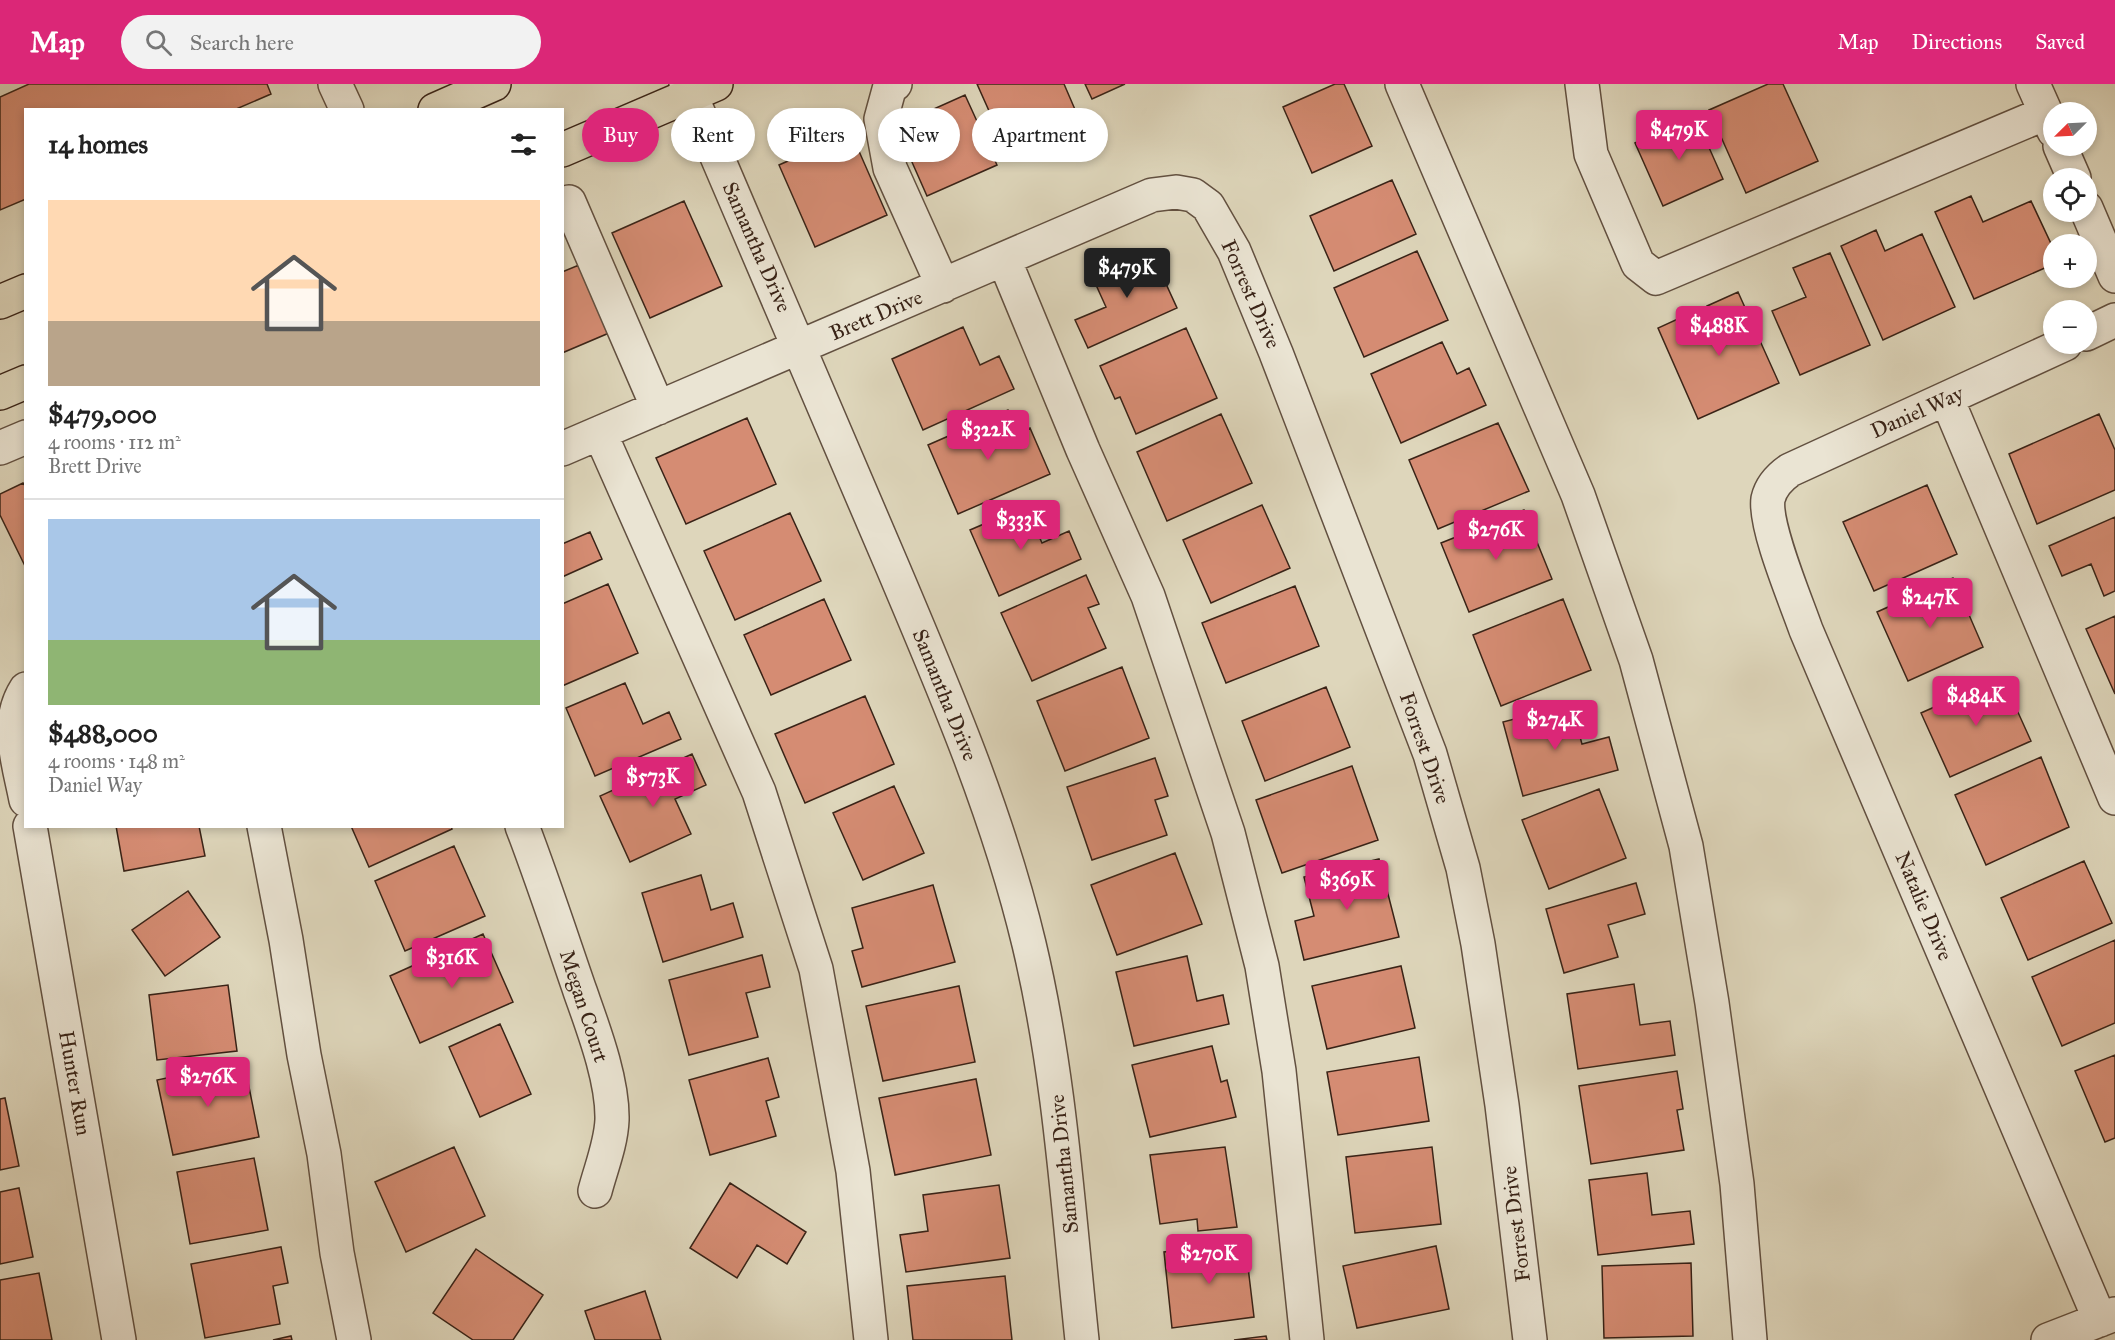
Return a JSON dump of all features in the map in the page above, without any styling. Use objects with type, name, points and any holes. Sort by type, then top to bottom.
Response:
[{"type":"main road","points":[[440,108],[494,84]]},
{"type":"main road","points":[[564,149],[698,88]]},
{"type":"main road","points":[[0,302],[24,292]]},
{"type":"main road","points":[[0,393],[24,383]]},
{"type":"street","points":[[335,84],[346,108]]},
{"type":"street","points":[[895,84],[890,86],[880,119],[890,168],[943,286]]},
{"type":"street","points":[[1402,84],[1578,495],[1636,660],[1686,846],[1712,1003],[1737,1184],[1750,1340]]},
{"type":"street","points":[[1582,84],[1591,154],[1638,264],[1656,278],[2043,109]]},
{"type":"street","name":"Samantha Drive","points":[[698,88],[801,348],[934,664],[988,802],[1011,876],[1029,944],[1056,1086],[1082,1340]]},
{"type":"street","name":"Brett Drive","points":[[564,448],[1152,195],[1176,192],[1193,195]]},
{"type":"street","name":"Forrest Drive","points":[[1193,195],[1208,206],[1234,251],[1281,364],[1430,754],[1463,868],[1478,944],[1502,1105],[1530,1340]]},
{"type":"street","points":[[564,204],[569,202],[658,408]]},
{"type":"street","points":[[2092,222],[2115,276]]},
{"type":"street","points":[[1005,259],[1083,450],[1148,596],[1228,833],[1262,966],[1279,1071],[1307,1340]]},
{"type":"street","points":[[2097,329],[2115,320]]},
{"type":"street","name":"Daniel Way","points":[[1773,487],[1779,478],[1790,470],[2044,354]]},
{"type":"street","points":[[1947,399],[2115,798]]},
{"type":"street","points":[[600,433],[759,792],[816,969],[854,1171],[871,1340]]},
{"type":"street","points":[[0,448],[24,438]]},
{"type":"street","name":"Natalie Drive","points":[[1773,487],[1768,498],[1768,519],[1806,630],[2108,1317]]},
{"type":"street","points":[[24,693],[15,710],[13,728],[24,789]]},
{"type":"street","name":"Hunter Run","points":[[30,828],[119,1340]]},
{"type":"street","points":[[264,828],[286,940],[304,1055],[324,1154],[337,1253],[354,1340]]},
{"type":"street","name":"Megan Court","points":[[523,828],[597,1040],[609,1090],[612,1119],[608,1145],[595,1191]]},
{"type":"street","points":[[2048,1340],[2108,1317]]},
{"type":"building","points":[[29,84],[267,84],[271,94],[239,108],[24,108],[24,200],[0,210],[0,97]]},
{"type":"building","points":[[977,84],[1064,84],[1074,108],[988,108]]},
{"type":"building","points":[[1085,84],[1125,84],[1092,99]]},
{"type":"building","points":[[1335,84],[1344,84],[1372,146],[1312,173],[1283,107]]},
{"type":"building","points":[[1768,84],[1783,84],[1818,161],[1746,193],[1709,110]]},
{"type":"building","points":[[965,95],[972,110],[972,162],[996,162],[997,165],[927,196],[912,162],[960,162],[960,108],[936,108]]},
{"type":"building","points":[[1695,116],[1723,179],[1663,206],[1635,143]]},
{"type":"building","points":[[786,162],[864,162],[887,215],[815,247],[779,165]]},
{"type":"building","points":[[1392,180],[1416,234],[1334,271],[1310,216]]},
{"type":"building","points":[[1971,196],[1983,222],[2031,201],[2046,234],[2043,234],[2043,269],[1974,299],[1935,212]]},
{"type":"building","points":[[684,201],[722,286],[650,318],[612,233]]},
{"type":"building","points":[[1876,230],[1885,251],[1922,234],[1955,307],[1883,340],[1841,246]]},
{"type":"building","points":[[1150,249],[1177,308],[1088,348],[1075,320],[1106,307],[1092,276]]},
{"type":"building","points":[[1417,251],[1448,320],[1364,357],[1334,288]]},
{"type":"building","points":[[1830,253],[1870,345],[1800,375],[1772,311],[1806,297],[1793,268]]},
{"type":"building","points":[[579,265],[609,333],[564,352],[564,271]]},
{"type":"building","points":[[1738,292],[1779,383],[1698,419],[1658,328],[1693,312],[1703,334],[1716,328],[1707,306]]},
{"type":"building","points":[[963,327],[980,365],[999,356],[1014,389],[923,430],[892,359]]},
{"type":"building","points":[[1186,328],[1217,398],[1136,434],[1120,397],[1115,399],[1100,366]]},
{"type":"building","points":[[1442,342],[1457,374],[1469,368],[1486,405],[1401,443],[1371,374]]},
{"type":"building","points":[[1008,410],[1018,433],[1030,428],[1050,474],[958,514],[928,445]]},
{"type":"building","points":[[1221,414],[1252,483],[1167,521],[1137,452]]},
{"type":"building","points":[[2099,414],[2115,450],[2115,490],[2037,524],[2009,454]]},
{"type":"building","points":[[747,418],[776,484],[686,524],[656,458]]},
{"type":"building","points":[[1498,423],[1529,491],[1438,529],[1409,460]]},
{"type":"building","points":[[24,484],[24,564],[0,515],[0,494]]},
{"type":"building","points":[[1927,485],[1957,554],[1874,591],[1843,522]]},
{"type":"building","points":[[1262,505],[1290,568],[1211,603],[1183,540]]},
{"type":"building","points":[[1026,506],[1042,543],[1069,531],[1081,559],[999,596],[970,530]]},
{"type":"building","points":[[1524,510],[1552,579],[1469,612],[1441,543]]},
{"type":"building","points":[[790,513],[821,581],[735,620],[704,551]]},
{"type":"building","points":[[2115,517],[2115,591],[2104,596],[2091,564],[2062,576],[2049,546]]},
{"type":"building","points":[[590,532],[602,559],[564,576],[564,543]]},
{"type":"building","points":[[1086,575],[1099,604],[1088,608],[1106,648],[1032,681],[1001,613]]},
{"type":"building","points":[[1953,578],[1983,647],[1908,681],[1877,612]]},
{"type":"building","points":[[608,584],[638,653],[564,685],[564,603]]},
{"type":"building","points":[[1295,586],[1319,646],[1226,683],[1202,623]]},
{"type":"building","points":[[824,599],[851,660],[771,695],[744,635]]},
{"type":"building","points":[[1563,599],[1591,670],[1501,706],[1473,635]]},
{"type":"building","points":[[2115,616],[2115,694],[2086,629]]},
{"type":"building","points":[[1122,667],[1149,738],[1065,771],[1037,701]]},
{"type":"building","points":[[2002,677],[2031,741],[1950,777],[1921,713]]},
{"type":"building","points":[[625,683],[643,724],[669,712],[681,739],[595,776],[566,708]]},
{"type":"building","points":[[1326,687],[1350,747],[1265,781],[1242,721]]},
{"type":"building","points":[[865,696],[894,764],[805,803],[775,734]]},
{"type":"building","points":[[1571,704],[1582,744],[1609,737],[1618,770],[1523,796],[1503,722]]},
{"type":"building","points":[[692,754],[706,785],[675,799],[691,834],[630,862],[600,796]]},
{"type":"building","points":[[2041,757],[2069,827],[1986,865],[1955,795]]},
{"type":"building","points":[[1155,758],[1168,796],[1155,800],[1167,835],[1092,860],[1067,787]]},
{"type":"building","points":[[1352,766],[1378,840],[1282,873],[1256,800]]},
{"type":"building","points":[[894,786],[924,853],[863,880],[833,813]]},
{"type":"building","points":[[1599,789],[1626,858],[1549,889],[1522,820]]},
{"type":"building","points":[[116,828],[199,828],[205,856],[124,871]]},
{"type":"building","points":[[352,828],[452,828],[452,829],[369,867]]},
{"type":"building","points":[[454,846],[485,916],[405,951],[375,881]]},
{"type":"building","points":[[1175,853],[1202,924],[1117,955],[1091,885]]},
{"type":"building","points":[[1379,859],[1399,937],[1304,960],[1295,921],[1314,916],[1304,877]]},
{"type":"building","points":[[2084,861],[2112,923],[2028,960],[2001,898]]},
{"type":"building","points":[[701,875],[711,910],[733,903],[743,937],[663,962],[642,893]]},
{"type":"building","points":[[1636,883],[1645,914],[1608,925],[1618,957],[1564,973],[1546,909]]},
{"type":"building","points":[[933,885],[955,962],[862,987],[852,951],[863,948],[852,908]]},
{"type":"building","points":[[188,891],[220,937],[165,976],[132,930]]},
{"type":"building","points":[[483,934],[513,1002],[420,1043],[390,976]]},
{"type":"building","points":[[2115,940],[2115,1023],[2062,1046],[2032,977]]},
{"type":"building","points":[[762,955],[770,987],[746,993],[758,1037],[689,1055],[669,980]]},
{"type":"building","points":[[1187,956],[1197,1001],[1223,995],[1229,1024],[1134,1046],[1116,972]]},
{"type":"building","points":[[1401,966],[1415,1028],[1327,1049],[1312,986]]},
{"type":"building","points":[[1634,984],[1640,1025],[1670,1021],[1675,1055],[1578,1069],[1567,994]]},
{"type":"building","points":[[228,985],[237,1051],[157,1060],[149,995]]},
{"type":"building","points":[[959,986],[975,1062],[883,1081],[866,1006]]},
{"type":"building","points":[[500,1024],[531,1094],[480,1117],[449,1047]]},
{"type":"building","points":[[1212,1046],[1221,1082],[1227,1080],[1236,1117],[1150,1137],[1132,1065]]},
{"type":"building","points":[[2115,1055],[2115,1138],[2105,1142],[2075,1071]]},
{"type":"building","points":[[1419,1057],[1429,1121],[1338,1135],[1327,1072]]},
{"type":"building","points":[[768,1058],[779,1097],[766,1101],[776,1136],[710,1155],[689,1080]]},
{"type":"building","points":[[244,1062],[259,1137],[173,1155],[157,1080]]},
{"type":"building","points":[[1677,1071],[1683,1109],[1677,1110],[1684,1150],[1591,1164],[1579,1086]]},
{"type":"building","points":[[976,1079],[991,1155],[895,1175],[879,1098]]},
{"type":"building","points":[[5,1098],[19,1166],[0,1170],[0,1099]]},
{"type":"building","points":[[454,1147],[485,1216],[406,1252],[375,1182]]},
{"type":"building","points":[[1225,1147],[1237,1227],[1198,1231],[1197,1219],[1160,1224],[1150,1155]]},
{"type":"building","points":[[1432,1147],[1441,1224],[1355,1233],[1346,1157]]},
{"type":"building","points":[[254,1158],[268,1230],[190,1244],[177,1172]]},
{"type":"building","points":[[1647,1173],[1652,1215],[1690,1211],[1694,1244],[1598,1255],[1589,1180]]},
{"type":"building","points":[[730,1183],[806,1232],[787,1264],[757,1245],[737,1278],[690,1248]]},
{"type":"building","points":[[999,1185],[1010,1258],[906,1272],[900,1235],[928,1231],[923,1195]]},
{"type":"building","points":[[19,1188],[33,1257],[0,1264],[0,1192]]},
{"type":"building","points":[[1245,1242],[1254,1317],[1172,1328],[1164,1252]]},
{"type":"building","points":[[1436,1246],[1449,1309],[1357,1328],[1343,1266]]},
{"type":"building","points":[[281,1247],[288,1283],[273,1286],[280,1324],[205,1338],[191,1264]]},
{"type":"building","points":[[476,1249],[543,1295],[513,1340],[473,1340],[433,1313]]},
{"type":"building","points":[[1691,1263],[1693,1336],[1604,1338],[1602,1266]]},
{"type":"building","points":[[39,1273],[52,1340],[0,1340],[0,1280]]},
{"type":"building","points":[[1005,1276],[1012,1340],[913,1340],[907,1286]]},
{"type":"building","points":[[645,1291],[661,1340],[595,1340],[585,1311]]},
{"type":"building","points":[[291,1336],[292,1340],[273,1340]]},
{"type":"building","points":[[1266,1336],[1267,1340],[1234,1340]]}]
